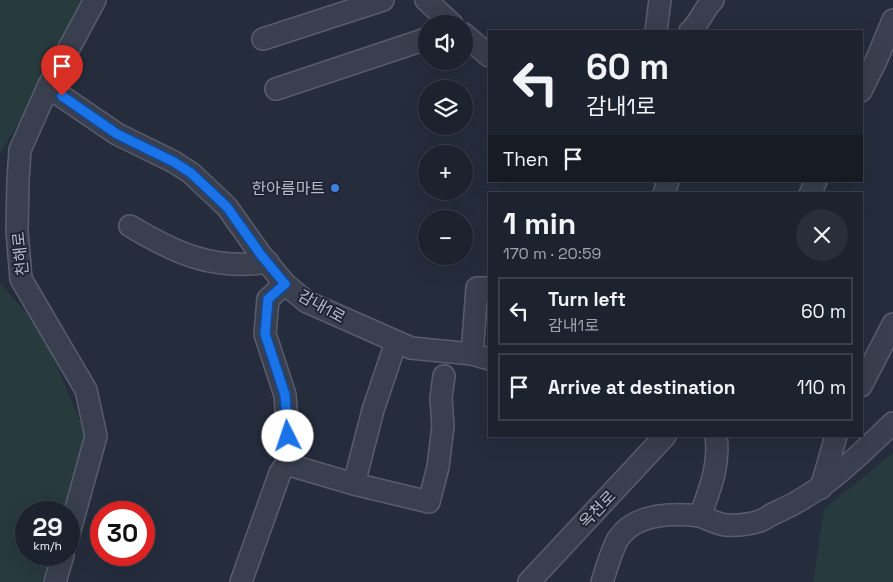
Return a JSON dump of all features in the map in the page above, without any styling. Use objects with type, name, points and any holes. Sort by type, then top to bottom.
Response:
[{"type":"street","name":"천해로","points":[[78,501],[96,436],[86,390],[21,279],[17,231],[20,150],[48,87],[96,0]]},
{"type":"street","points":[[263,39],[383,0]]},
{"type":"street","points":[[426,0],[442,15]]},
{"type":"street","points":[[656,30],[660,0]]},
{"type":"street","points":[[691,30],[697,26],[705,8],[713,0]]},
{"type":"street","points":[[863,87],[893,20]]},
{"type":"street","points":[[276,89],[418,42]]},
{"type":"street","points":[[473,42],[488,55]]},
{"type":"street","name":"감내1로","points":[[48,87],[117,134],[174,162],[191,173],[227,207],[261,255],[285,284],[307,302],[411,348],[480,356]]},
{"type":"street","points":[[130,226],[171,249],[203,260],[247,266],[268,262]]},
{"type":"street","points":[[241,582],[280,473],[286,464],[288,436],[285,395],[265,334],[268,299],[285,284]]},
{"type":"street","points":[[480,356],[477,288],[488,288]]},
{"type":"street","points":[[863,382],[893,324]]},
{"type":"street","points":[[354,484],[373,410],[396,342]]},
{"type":"street","points":[[286,464],[354,484],[429,502],[438,468],[443,426],[441,398],[444,376]]},
{"type":"street","points":[[602,582],[618,539],[631,526],[654,517],[684,514],[700,516],[724,525],[761,520],[793,505],[821,488],[847,467],[893,423]]},
{"type":"street","name":"옥천로","points":[[529,582],[664,437]]},
{"type":"street","points":[[700,516],[715,474],[718,449],[716,437]]},
{"type":"street","points":[[821,488],[836,437]]},
{"type":"street","points":[[55,582],[60,566]]},
{"type":"green space","points":[[0,0],[94,0],[0,153]]},
{"type":"green space","points":[[0,283],[43,332],[86,436],[66,501],[15,501],[15,566],[47,566],[42,582],[0,582]]},
{"type":"green space","points":[[893,453],[893,582],[813,582],[824,509]]},
{"type":"place","name":"한아름마트","points":[[335,188]]},
{"type":"route","points":[[62,96],[117,134],[174,162],[191,173],[227,207],[261,255],[285,284],[268,299],[265,334],[285,395],[288,436]]}]
